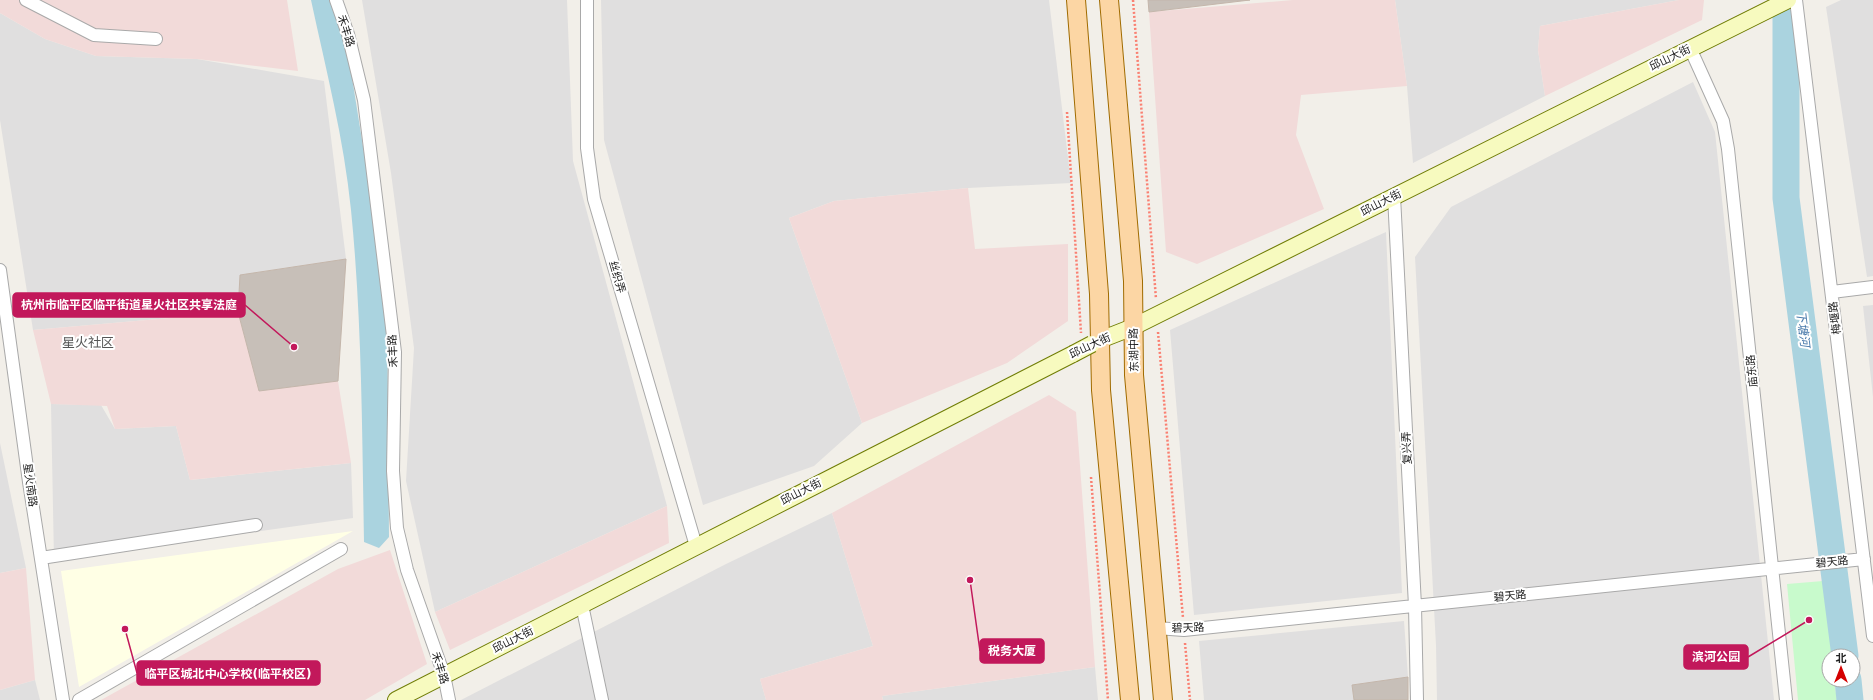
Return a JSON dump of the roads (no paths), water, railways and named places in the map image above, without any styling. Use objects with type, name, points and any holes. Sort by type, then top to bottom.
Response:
[{"type":"main road","points":[[1076,0],[1099,294],[1096,342],[1102,390],[1130,700]]},
{"type":"main road","name":"东湖中路","points":[[1109,0],[1133,281],[1134,376],[1163,700]]},
{"type":"main road","name":"邱山大街","points":[[396,700],[1096,342],[1133,327],[1788,0]]},
{"type":"street","points":[[26,0],[94,35],[156,39]]},
{"type":"street","name":"禾丰路","points":[[336,0],[348,34],[364,100],[395,352],[393,471],[397,528],[407,570],[444,675],[449,700]]},
{"type":"street","name":"丝织弄","points":[[587,0],[587,148],[594,199],[696,546]]},
{"type":"street","name":"梅堰路","points":[[1796,0],[1873,636]]},
{"type":"street","name":"庙东路","points":[[1690,48],[1723,121],[1728,149],[1786,700]]},
{"type":"street","name":"复兴弄","points":[[1394,196],[1415,606],[1417,700]]},
{"type":"street","name":"星火南路","points":[[0,270],[1,286],[63,700]]},
{"type":"street","points":[[1832,292],[1873,287]]},
{"type":"street","points":[[41,558],[256,525]]},
{"type":"street","points":[[79,700],[340,549]]},
{"type":"street","name":"碧天路","points":[[1156,628],[1184,630],[1864,559]]},
{"type":"street","points":[[582,605],[602,700]]},
{"type":"water","points":[[311,0],[329,0],[345,34],[387,296],[389,537],[379,548],[364,542],[359,334],[355,251],[348,183],[339,131]]},
{"type":"waterway","name":"下塘河","points":[[1786,0],[1786,198],[1844,648]]},
{"type":"waterway","name":"下塘河","points":[[1849,688],[1850,700]]},
{"type":"place","name":"杭州市临平区临平街道星火社区共享法庭","points":[[294,347]]},
{"type":"place","name":"税务大厦","points":[[970,580]]},
{"type":"place","name":"滨河公园","points":[[1809,620]]},
{"type":"place","name":"临平区城北中心学校(临平校区)","points":[[125,629]]},
{"type":"district","name":"星火社区","points":[[88,342]]}]
